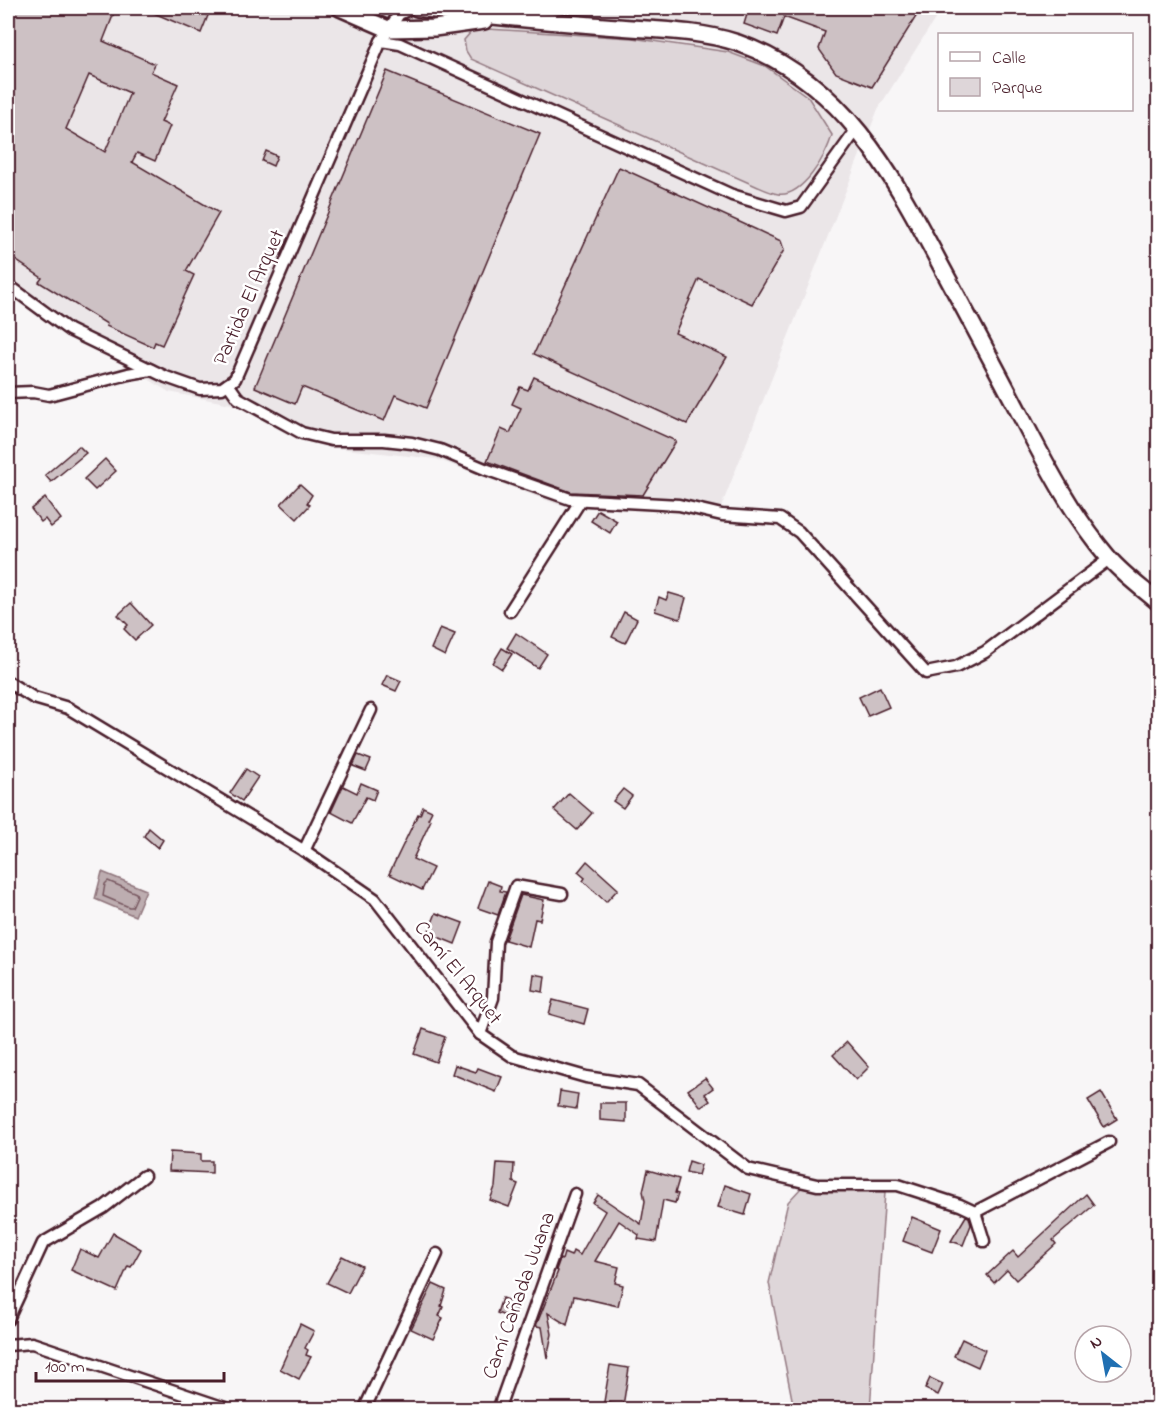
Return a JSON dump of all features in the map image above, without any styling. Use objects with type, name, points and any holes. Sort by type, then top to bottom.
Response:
[{"type":"street","points":[[340,8],[400,44],[732,195],[786,211],[801,207],[857,129]]},
{"type":"street","points":[[385,35],[399,15],[411,8]]},
{"type":"street","points":[[417,8],[505,19],[686,33],[737,43],[779,61],[813,84],[857,129],[884,165],[917,220],[1054,479],[1082,523],[1109,559],[1158,602]]},
{"type":"street","points":[[385,35],[505,19]]},
{"type":"street","name":"Partida El Arquet","points":[[8,285],[69,330],[166,378],[200,389],[222,388],[235,379],[385,35]]},
{"type":"street","points":[[8,393],[33,392],[49,395],[151,370]]},
{"type":"street","points":[[228,384],[238,398],[302,433],[331,440],[384,440],[412,443],[440,450],[570,499],[679,506],[722,515],[780,519],[800,532],[926,673],[956,668],[985,652],[1109,559]]},
{"type":"street","points":[[510,611],[581,500]]},
{"type":"street","name":"Camí El Arquet","points":[[8,682],[34,698],[68,708],[304,851],[375,899],[480,1034],[512,1056],[586,1077],[638,1085],[748,1169],[817,1185],[898,1185],[975,1212]]},
{"type":"street","points":[[304,851],[371,710]]},
{"type":"street","points":[[480,1034],[493,998],[496,942],[516,886],[562,894]]},
{"type":"street","points":[[984,1240],[975,1212],[1109,1142]]},
{"type":"street","points":[[8,1319],[43,1243],[103,1208],[144,1176]]},
{"type":"street","name":"Camí Cañada Juana","points":[[498,1410],[575,1194]]},
{"type":"street","points":[[364,1410],[437,1254]]},
{"type":"street","points":[[8,1346],[32,1343],[231,1410]]},
{"type":"shaded area","points":[[8,8],[942,8],[878,109],[718,515],[559,505],[436,459],[327,447],[236,405],[169,392],[8,291]]},
{"type":"green space","points":[[487,29],[632,38],[728,52],[765,66],[808,97],[832,135],[819,164],[804,182],[787,193],[773,193],[471,59],[466,51],[464,40],[471,32]]},
{"type":"green space","points":[[801,1188],[885,1192],[870,1409],[794,1409],[769,1283],[788,1202]]},
{"type":"water","points":[[102,872],[146,890],[135,916],[95,899]]},
{"type":"building","points":[[16,8],[116,8],[103,41],[155,64],[151,72],[178,84],[161,122],[170,126],[155,161],[137,153],[132,162],[219,213],[186,271],[194,275],[162,345],[155,342],[153,347],[106,326],[107,324],[39,282],[42,278],[8,255],[8,12],[13,14]],"holes":[[[89,75],[130,93],[105,152],[66,129]]]},
{"type":"building","points":[[142,8],[211,8],[201,33]]},
{"type":"building","points":[[749,8],[896,8],[917,15],[872,87],[836,73],[819,49],[825,32],[784,17],[777,36],[744,24]]},
{"type":"building","points":[[387,71],[540,134],[426,408],[395,395],[384,421],[302,387],[295,404],[255,387]]},
{"type":"building","points":[[266,151],[277,156],[273,166],[262,161]]},
{"type":"building","points":[[619,167],[781,241],[784,250],[752,304],[699,279],[675,333],[727,357],[687,424],[534,354]]},
{"type":"building","points":[[534,377],[676,441],[643,495],[571,492],[487,461],[501,429],[510,433],[521,408],[512,404],[520,387],[528,390]]},
{"type":"building","points":[[79,446],[86,453],[51,482],[45,475]]},
{"type":"building","points":[[105,459],[116,471],[95,490],[84,479]]},
{"type":"building","points":[[300,484],[312,495],[307,503],[310,505],[297,519],[281,504]]},
{"type":"building","points":[[45,498],[61,519],[51,527],[45,519],[41,522],[31,509]]},
{"type":"building","points":[[598,510],[617,521],[610,533],[591,521]]},
{"type":"building","points":[[669,593],[686,598],[680,619],[655,611],[659,597],[666,600]]},
{"type":"building","points":[[131,603],[151,625],[135,640],[124,629],[128,625],[118,615]]},
{"type":"building","points":[[624,612],[637,619],[625,643],[612,637]]},
{"type":"building","points":[[440,628],[455,634],[445,656],[431,649]]},
{"type":"building","points":[[516,633],[547,654],[538,668],[507,648]]},
{"type":"building","points":[[502,648],[512,654],[502,669],[493,663]]},
{"type":"building","points":[[387,675],[401,681],[396,691],[382,685]]},
{"type":"building","points":[[880,687],[889,707],[868,716],[859,697]]},
{"type":"building","points":[[358,755],[371,760],[366,771],[353,766]]},
{"type":"building","points":[[246,769],[258,777],[242,801],[230,793]]},
{"type":"building","points":[[361,783],[377,790],[373,800],[366,797],[352,823],[331,812],[343,786],[357,793]]},
{"type":"building","points":[[623,789],[632,796],[623,808],[613,801]]},
{"type":"building","points":[[569,793],[592,813],[577,830],[554,810]]},
{"type":"building","points":[[423,807],[432,811],[428,819],[431,820],[413,859],[433,868],[422,890],[389,874]]},
{"type":"building","points":[[149,828],[163,840],[158,848],[144,836]]},
{"type":"building","points":[[587,861],[618,889],[606,902],[583,881],[585,878],[578,872]]},
{"type":"building","points":[[488,881],[501,886],[500,891],[506,892],[498,915],[478,908]]},
{"type":"building","points":[[521,895],[544,900],[540,920],[535,919],[529,947],[505,940]]},
{"type":"building","points":[[436,913],[463,923],[455,944],[428,933]]},
{"type":"building","points":[[534,974],[545,976],[543,992],[532,990]]},
{"type":"building","points":[[553,1000],[588,1009],[584,1024],[549,1014]]},
{"type":"building","points":[[423,1029],[445,1037],[436,1062],[414,1054]]},
{"type":"building","points":[[847,1042],[869,1067],[856,1080],[833,1055]]},
{"type":"building","points":[[455,1065],[476,1072],[478,1068],[502,1077],[496,1092],[452,1074]]},
{"type":"building","points":[[705,1078],[713,1088],[705,1094],[710,1101],[701,1107],[688,1090]]},
{"type":"building","points":[[560,1091],[578,1094],[576,1109],[558,1106]]},
{"type":"building","points":[[1101,1092],[1117,1119],[1104,1127],[1088,1100]]},
{"type":"building","points":[[600,1103],[626,1103],[626,1122],[600,1120]]},
{"type":"building","points":[[170,1152],[201,1154],[201,1161],[212,1161],[212,1173],[169,1171]]},
{"type":"building","points":[[689,1161],[701,1165],[698,1175],[686,1172]]},
{"type":"building","points":[[497,1163],[514,1164],[513,1182],[518,1184],[509,1207],[490,1200],[495,1187]]},
{"type":"building","points":[[648,1170],[679,1179],[675,1203],[663,1200],[656,1242],[638,1239],[639,1235],[619,1221],[595,1261],[619,1267],[615,1283],[623,1285],[618,1306],[574,1296],[567,1325],[548,1313],[552,1334],[547,1358],[542,1327],[536,1326],[558,1271],[556,1270],[560,1259],[562,1260],[564,1253],[571,1256],[573,1251],[580,1255],[605,1211],[593,1203],[598,1195],[641,1224],[645,1201],[643,1191]]},
{"type":"building","points":[[725,1185],[751,1194],[745,1215],[718,1207]]},
{"type":"building","points":[[1086,1194],[1094,1205],[1053,1240],[1056,1244],[1016,1280],[1007,1270],[994,1283],[987,1275],[1013,1251],[1018,1257]]},
{"type":"building","points":[[966,1216],[969,1217],[971,1225],[963,1245],[951,1241]]},
{"type":"building","points":[[912,1217],[941,1229],[932,1252],[903,1241]]},
{"type":"building","points":[[113,1233],[141,1249],[131,1267],[128,1266],[117,1291],[71,1270],[80,1249],[99,1258]]},
{"type":"building","points":[[342,1256],[362,1266],[348,1293],[327,1283]]},
{"type":"building","points":[[433,1284],[446,1290],[439,1316],[443,1318],[433,1339],[411,1329]]},
{"type":"building","points":[[502,1298],[518,1304],[513,1319],[497,1313]]},
{"type":"building","points":[[300,1324],[314,1331],[305,1348],[308,1350],[306,1355],[311,1357],[299,1379],[280,1369]]},
{"type":"building","points":[[962,1339],[985,1350],[978,1367],[954,1356]]},
{"type":"building","points":[[610,1365],[629,1368],[623,1406],[604,1402]]},
{"type":"building","points":[[930,1378],[943,1384],[938,1395],[925,1389]]}]
